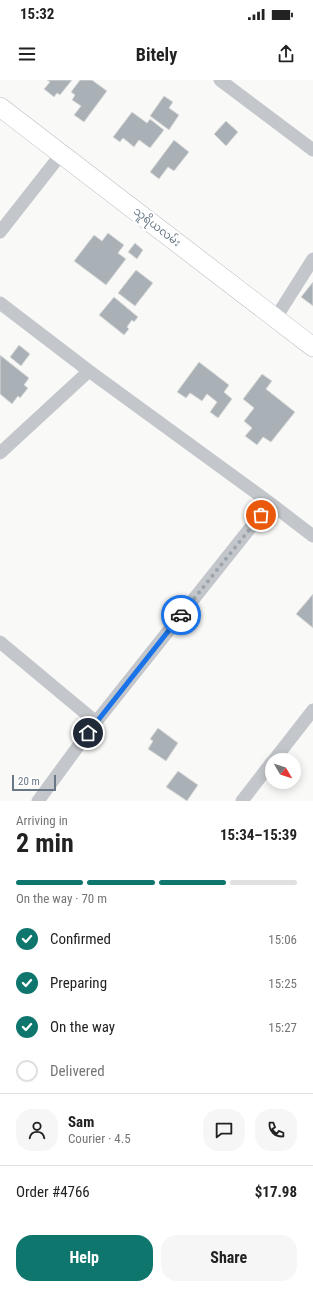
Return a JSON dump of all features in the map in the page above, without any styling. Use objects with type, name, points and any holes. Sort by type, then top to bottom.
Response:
[{"type":"street","points":[[220,80],[313,150]]},
{"type":"street","name":"သူရိယလမ်း","points":[[0,107],[62,153],[313,347]]},
{"type":"street","points":[[0,232],[62,153]]},
{"type":"street","points":[[275,319],[313,259]]},
{"type":"street","points":[[0,303],[89,371],[313,536]]},
{"type":"street","points":[[0,453],[89,371]]},
{"type":"street","points":[[38,801],[96,722],[270,503]]},
{"type":"street","points":[[0,642],[96,722]]},
{"type":"street","points":[[279,753],[313,710]]},
{"type":"street","points":[[242,801],[265,771]]},
{"type":"building","points":[[47,80],[72,80],[60,95],[57,93],[54,97],[44,89],[50,82]]},
{"type":"building","points":[[80,80],[92,80],[107,91],[84,122],[74,115],[81,106],[72,100],[75,95],[71,92]]},
{"type":"building","points":[[164,96],[173,102],[169,108],[179,115],[169,130],[150,116]]},
{"type":"building","points":[[132,112],[147,123],[150,119],[164,130],[150,148],[139,140],[134,147],[123,138],[120,142],[113,137]]},
{"type":"building","points":[[226,121],[238,132],[226,146],[214,134]]},
{"type":"building","points":[[174,140],[189,152],[174,171],[168,167],[159,179],[150,172]]},
{"type":"building","points":[[108,233],[124,245],[118,253],[126,259],[106,285],[74,261],[94,235],[102,241]]},
{"type":"building","points":[[135,243],[143,250],[137,259],[128,252]]},
{"type":"building","points":[[136,270],[153,283],[135,306],[118,293]]},
{"type":"building","points":[[313,282],[313,306],[301,297]]},
{"type":"building","points":[[114,297],[138,317],[134,322],[132,320],[127,327],[129,329],[124,335],[99,315]]},
{"type":"building","points":[[19,345],[30,354],[21,366],[10,357]]},
{"type":"building","points":[[0,355],[29,378],[24,385],[28,388],[20,398],[18,396],[12,404],[0,394]]},
{"type":"building","points":[[199,362],[229,385],[224,392],[232,399],[218,418],[210,412],[217,402],[207,394],[202,401],[190,393],[186,398],[177,392]]},
{"type":"building","points":[[262,374],[272,381],[266,389],[295,412],[271,442],[263,437],[257,445],[245,436],[252,428],[244,421],[254,408],[243,399]]},
{"type":"building","points":[[313,594],[313,628],[296,614]]},
{"type":"building","points":[[158,728],[178,743],[166,761],[148,749],[153,741],[150,739]]},
{"type":"building","points":[[178,771],[198,785],[187,801],[166,787]]},
{"type":"way so far","points":[[181,615],[261,515]]},
{"type":"route","points":[[88,733],[181,615]]}]
